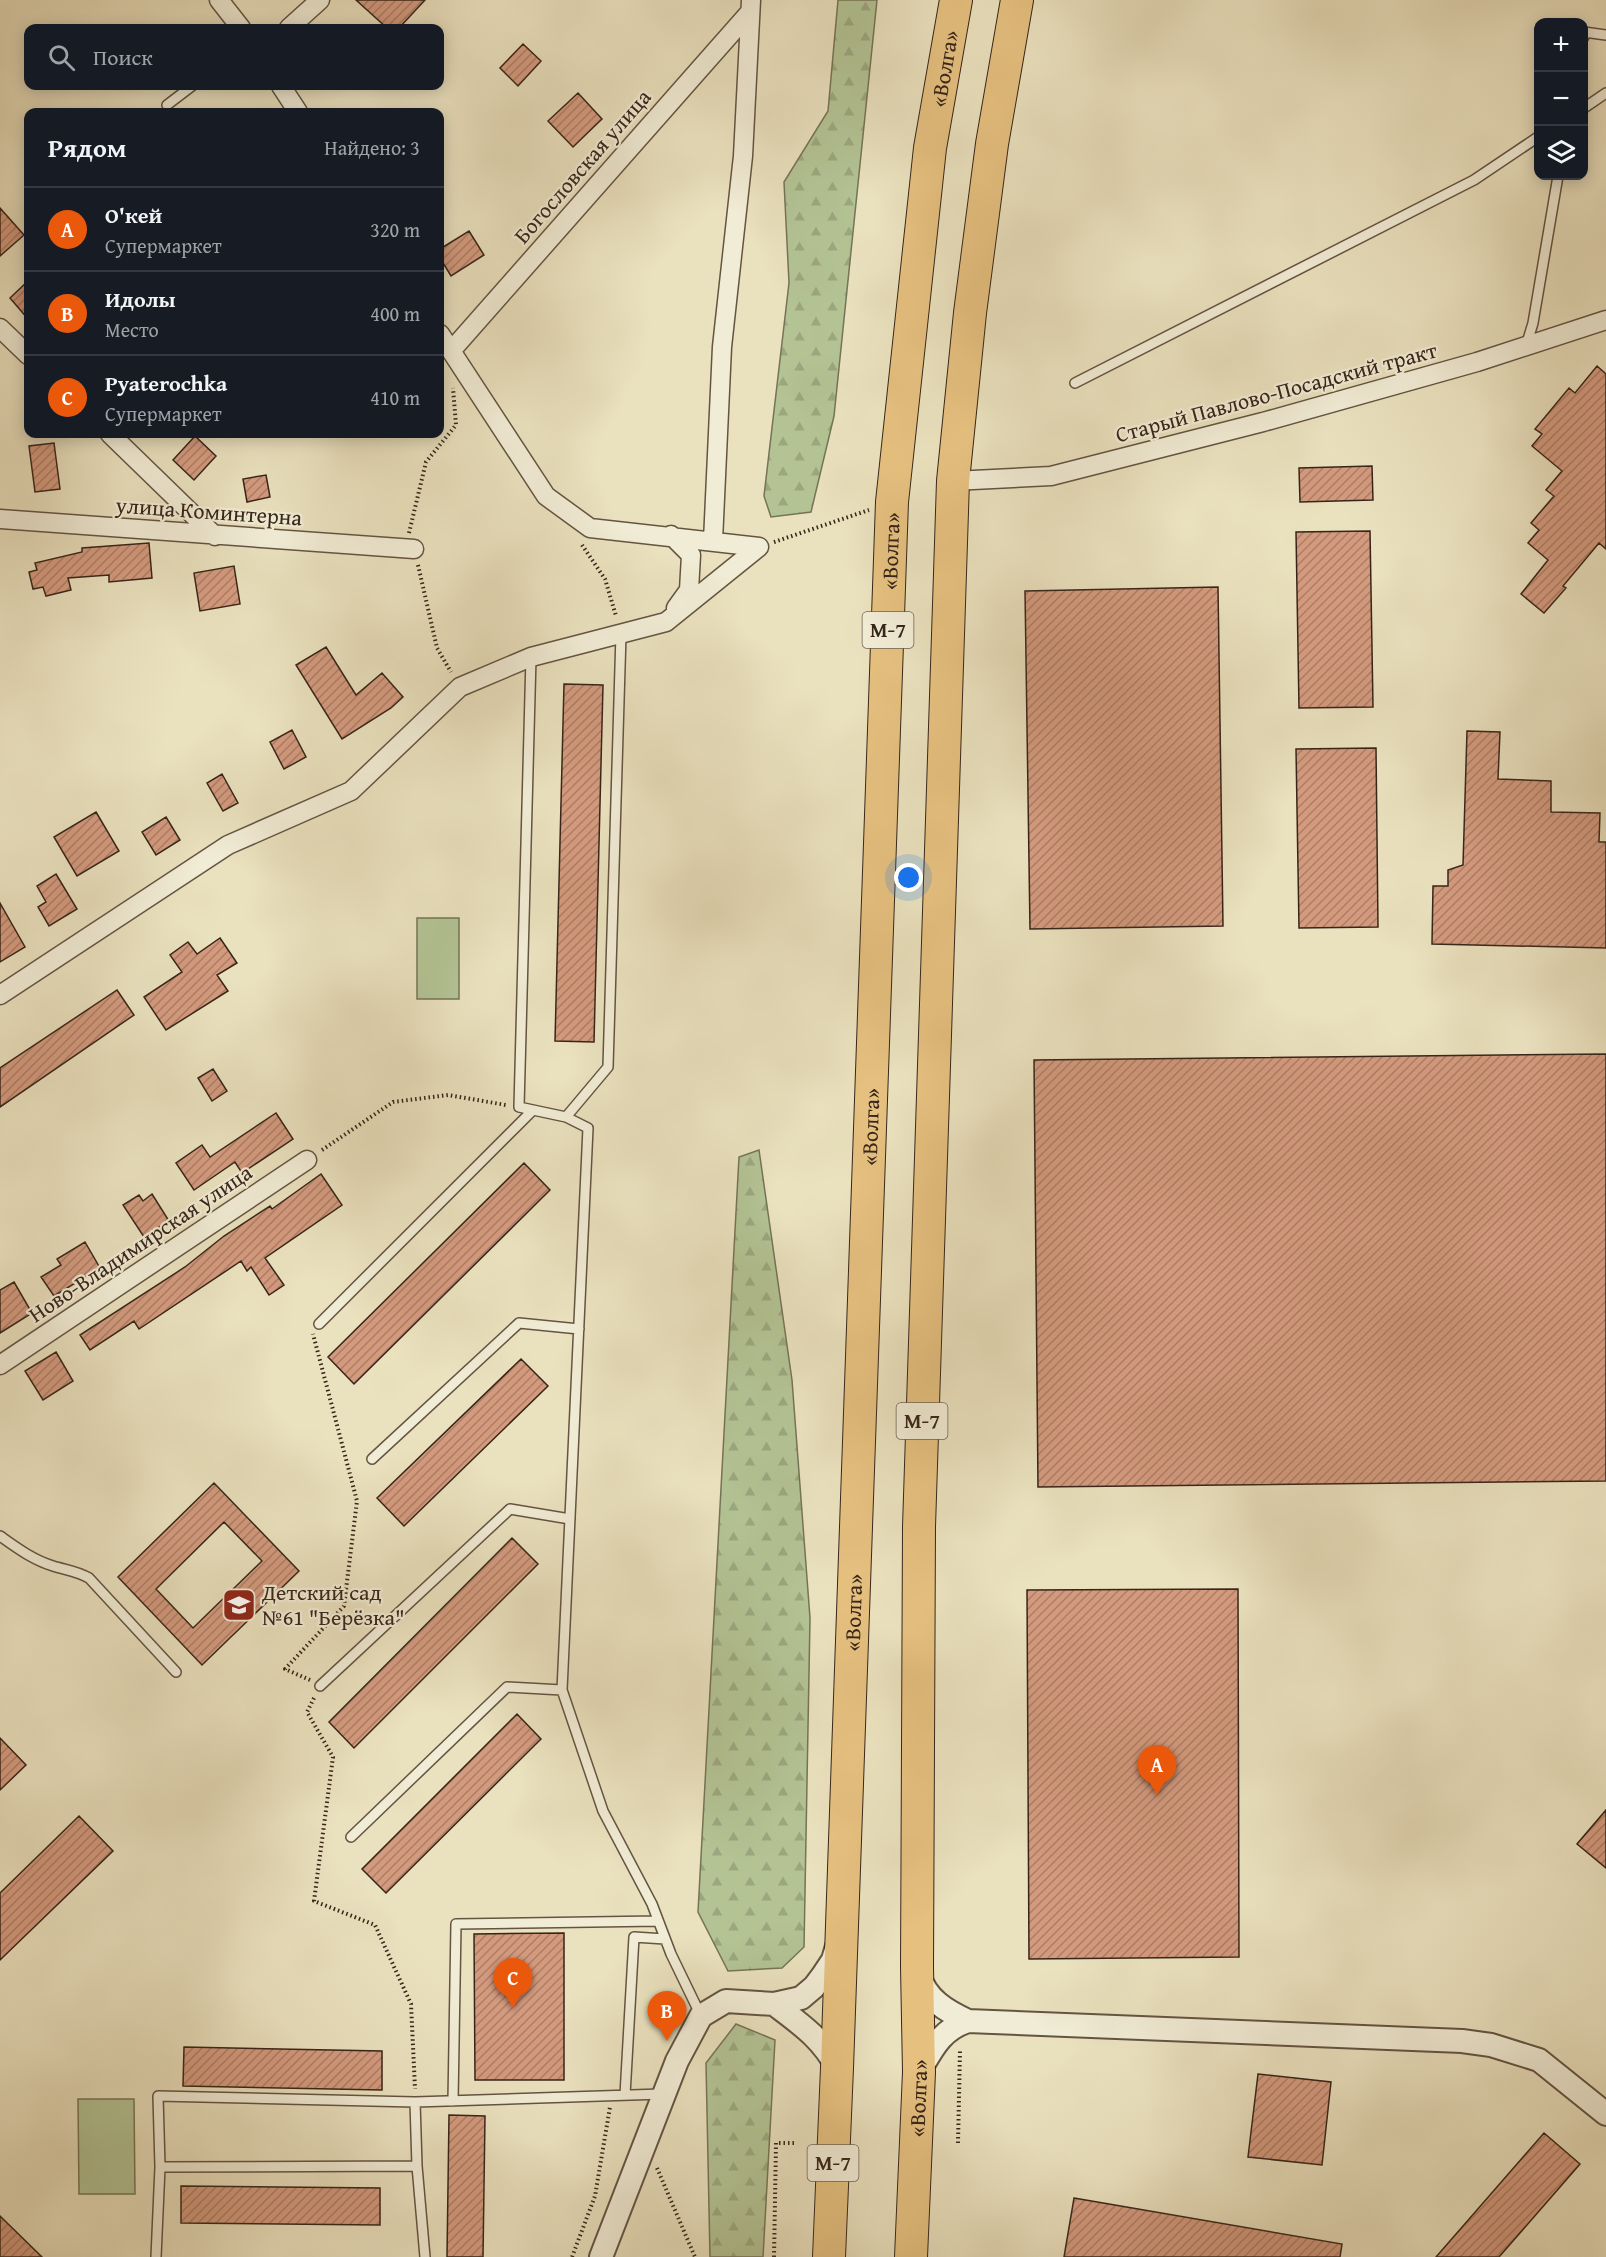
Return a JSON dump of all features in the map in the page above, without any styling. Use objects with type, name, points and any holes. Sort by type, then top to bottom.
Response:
[{"type":"highway","name":"«Волга»","points":[[829,2257],[892,502],[930,148],[956,0]]},
{"type":"highway","name":"«Волга»","points":[[911,2257],[919,2072],[917,1967],[919,1527],[953,481],[970,314],[989,166],[1017,0]]},
{"type":"street","points":[[219,0],[238,24]]},
{"type":"street","points":[[293,24],[320,0]]},
{"type":"street","points":[[713,541],[722,347],[743,156],[750,6]]},
{"type":"street","name":"Богословская улица","points":[[451,351],[750,6]]},
{"type":"street","points":[[284,90],[295,108]]},
{"type":"street","name":"Старый Павлово-Посадский тракт","points":[[953,481],[1051,476],[1263,422],[1477,362],[1606,320]]},
{"type":"street","points":[[0,328],[24,351]]},
{"type":"street","points":[[444,340],[546,496],[590,528],[759,547]]},
{"type":"street","points":[[114,438],[215,536]]},
{"type":"street","name":"улица Коминтерна","points":[[0,519],[414,549]]},
{"type":"street","points":[[666,622],[689,590],[691,555],[671,536]]},
{"type":"street","points":[[0,995],[228,845],[351,791],[460,687],[531,657],[666,622],[759,547]]},
{"type":"street","name":"Ново-Владимирская улица","points":[[0,1365],[306,1160]]},
{"type":"street","points":[[601,2257],[676,2061],[701,2016],[726,2001],[774,2004],[801,1998],[814,1987],[833,1960],[841,1935]]},
{"type":"street","points":[[917,1967],[922,1984],[934,2001],[953,2014],[966,2032]]},
{"type":"street","points":[[774,2004],[820,2042],[830,2053],[837,2068]]},
{"type":"street","points":[[919,2072],[939,2038],[953,2026],[966,2032],[1462,2041],[1491,2045],[1539,2060],[1606,2114]]},
{"type":"lane","points":[[1588,33],[1606,35]]},
{"type":"lane","points":[[167,105],[187,90]]},
{"type":"lane","points":[[1588,105],[1606,93]]},
{"type":"lane","points":[[1075,383],[1474,180],[1534,140]]},
{"type":"lane","points":[[1526,346],[1533,322],[1557,180]]},
{"type":"lane","points":[[566,1117],[608,1066],[621,634]]},
{"type":"lane","points":[[531,657],[519,1107],[566,1117],[588,1128],[562,1690],[603,1811],[628,1856],[701,2016]]},
{"type":"lane","points":[[319,1324],[533,1110]]},
{"type":"lane","points":[[372,1459],[519,1323],[579,1329]]},
{"type":"lane","points":[[321,1686],[510,1509],[570,1519]]},
{"type":"lane","points":[[0,1536],[28,1556],[53,1566],[76,1571],[89,1578],[176,1672]]},
{"type":"lane","points":[[351,1837],[507,1687],[562,1690]]},
{"type":"lane","points":[[453,2101],[456,1924],[658,1920]]},
{"type":"lane","points":[[625,2095],[634,1937],[665,1939]]},
{"type":"lane","points":[[156,2257],[160,2167],[159,2096],[415,2102],[664,2094]]},
{"type":"lane","points":[[415,2102],[417,2166],[425,2257]]},
{"type":"lane","points":[[160,2167],[417,2166]]},
{"type":"path","points":[[451,351],[456,425],[426,462],[408,536],[414,549],[437,648],[460,687]]},
{"type":"path","points":[[759,547],[892,502]]},
{"type":"path","points":[[578,539],[605,579],[621,634]]},
{"type":"path","points":[[306,1160],[393,1102],[448,1095],[519,1107]]},
{"type":"path","points":[[319,1324],[309,1320],[357,1501],[344,1606],[285,1669],[321,1686],[307,1712],[333,1757],[314,1901],[375,1925],[411,2004],[415,2102]]},
{"type":"path","points":[[958,2144],[959,2051],[966,2032]]},
{"type":"path","points":[[572,2257],[594,2196],[612,2096]]},
{"type":"path","points":[[645,2140],[695,2257]]},
{"type":"path","points":[[774,2257],[776,2143],[794,2143]]},
{"type":"green space","points":[[838,0],[877,0],[834,416],[811,512],[771,517],[764,496],[789,283],[784,182],[828,111]]},
{"type":"green space","points":[[417,918],[459,918],[459,999],[417,999]]},
{"type":"green space","points":[[759,1150],[792,1380],[810,1618],[804,1947],[782,1968],[728,1971],[698,1912],[739,1157]]},
{"type":"green space","points":[[736,2024],[775,2040],[763,2257],[710,2257],[706,2063]]},
{"type":"green space","points":[[78,2099],[134,2099],[135,2194],[79,2194]]},
{"type":"building","points":[[356,0],[425,0],[403,24],[383,24]]},
{"type":"building","points":[[523,44],[541,61],[518,86],[500,68]]},
{"type":"building","points":[[578,93],[602,119],[573,147],[548,121]]},
{"type":"building","points":[[0,208],[24,235],[0,256]]},
{"type":"building","points":[[469,231],[484,255],[451,276],[444,265],[444,247]]},
{"type":"building","points":[[24,285],[24,314],[10,298]]},
{"type":"building","points":[[1597,366],[1606,374],[1606,549],[1599,543],[1563,586],[1566,588],[1544,613],[1521,594],[1548,560],[1528,543],[1539,530],[1531,523],[1554,496],[1546,490],[1562,471],[1532,446],[1542,434],[1535,429],[1569,388],[1575,393]]},
{"type":"building","points":[[193,438],[197,438],[216,456],[194,480],[173,460]]},
{"type":"building","points":[[54,443],[60,489],[35,492],[29,446]]},
{"type":"building","points":[[1372,466],[1373,500],[1300,502],[1299,468]]},
{"type":"building","points":[[266,475],[270,497],[247,502],[243,479]]},
{"type":"building","points":[[1370,531],[1373,707],[1299,708],[1296,532]]},
{"type":"building","points":[[149,543],[152,578],[109,582],[109,575],[68,578],[71,590],[46,596],[43,587],[33,589],[29,572],[37,570],[35,563],[82,552],[82,548]]},
{"type":"building","points":[[234,566],[240,604],[200,611],[194,573]]},
{"type":"building","points":[[1218,587],[1223,926],[1030,929],[1025,591]]},
{"type":"building","points":[[326,647],[356,695],[382,673],[403,697],[391,708],[342,739],[296,665]]},
{"type":"building","points":[[564,684],[603,685],[594,1042],[555,1041]]},
{"type":"building","points":[[292,730],[306,757],[284,769],[270,742]]},
{"type":"building","points":[[1467,731],[1500,732],[1498,779],[1551,781],[1551,812],[1600,813],[1599,842],[1606,842],[1606,948],[1432,944],[1433,886],[1448,886],[1448,870],[1463,865]]},
{"type":"building","points":[[1376,748],[1378,927],[1299,928],[1296,749]]},
{"type":"building","points":[[222,774],[238,803],[223,811],[207,783]]},
{"type":"building","points":[[96,812],[119,851],[77,876],[54,837]]},
{"type":"building","points":[[166,817],[180,840],[156,855],[142,832]]},
{"type":"building","points":[[56,874],[77,909],[49,926],[38,907],[46,902],[37,886]]},
{"type":"building","points":[[0,903],[25,947],[0,962]]},
{"type":"building","points":[[220,938],[237,963],[217,975],[228,991],[166,1030],[144,997],[182,972],[170,955],[188,942],[197,954]]},
{"type":"building","points":[[117,990],[134,1015],[0,1107],[0,1068]]},
{"type":"building","points":[[1606,1054],[1606,1481],[1038,1487],[1034,1060]]},
{"type":"building","points":[[213,1069],[227,1091],[212,1101],[198,1078]]},
{"type":"building","points":[[276,1113],[293,1139],[242,1173],[235,1162],[194,1190],[176,1163],[202,1145],[210,1157]]},
{"type":"building","points":[[524,1163],[550,1190],[354,1384],[328,1357]]},
{"type":"building","points":[[321,1174],[342,1205],[265,1258],[284,1285],[269,1295],[251,1267],[247,1271],[241,1261],[139,1329],[134,1321],[90,1350],[80,1335],[185,1267],[224,1236],[270,1206],[272,1209]]},
{"type":"building","points":[[152,1194],[169,1221],[144,1237],[123,1205],[139,1195],[143,1201]]},
{"type":"building","points":[[85,1242],[100,1268],[54,1296],[41,1277],[61,1265],[57,1259]]},
{"type":"building","points":[[14,1282],[32,1313],[0,1333],[0,1290]]},
{"type":"building","points":[[56,1352],[73,1381],[43,1400],[25,1371]]},
{"type":"building","points":[[521,1359],[548,1386],[404,1526],[377,1498]]},
{"type":"building","points":[[214,1483],[299,1571],[202,1665],[118,1577]],"holes":[[[224,1522],[262,1561],[193,1628],[156,1589]]]},
{"type":"building","points":[[512,1538],[538,1564],[354,1748],[329,1722]]},
{"type":"building","points":[[1238,1589],[1239,1957],[1029,1959],[1027,1590]]},
{"type":"building","points":[[517,1714],[541,1739],[386,1893],[362,1869]]},
{"type":"building","points":[[0,1738],[26,1765],[0,1790]]},
{"type":"building","points":[[1606,1810],[1606,1868],[1577,1844]]},
{"type":"building","points":[[79,1816],[113,1851],[0,1960],[0,1893]]},
{"type":"building","points":[[564,1933],[564,2080],[475,2080],[474,1934]]},
{"type":"building","points":[[184,2047],[382,2051],[382,2090],[183,2086]]},
{"type":"building","points":[[1258,2074],[1331,2082],[1322,2165],[1248,2157]]},
{"type":"building","points":[[449,2115],[485,2116],[483,2257],[447,2257]]},
{"type":"building","points":[[1544,2133],[1580,2164],[1499,2257],[1436,2257]]},
{"type":"building","points":[[181,2186],[380,2188],[380,2225],[181,2223]]},
{"type":"building","points":[[1074,2198],[1342,2244],[1340,2257],[1064,2257]]},
{"type":"building","points":[[0,2216],[42,2257],[0,2257]]},
{"type":"place","name":"Детский сад №61 \"Берёзка\"","points":[[239,1605]]},
{"type":"place","name":"О'кей","points":[[1157,1795]]},
{"type":"place","name":"Pyaterochka","points":[[513,2008]]},
{"type":"place","name":"Идолы","points":[[667,2041]]}]
